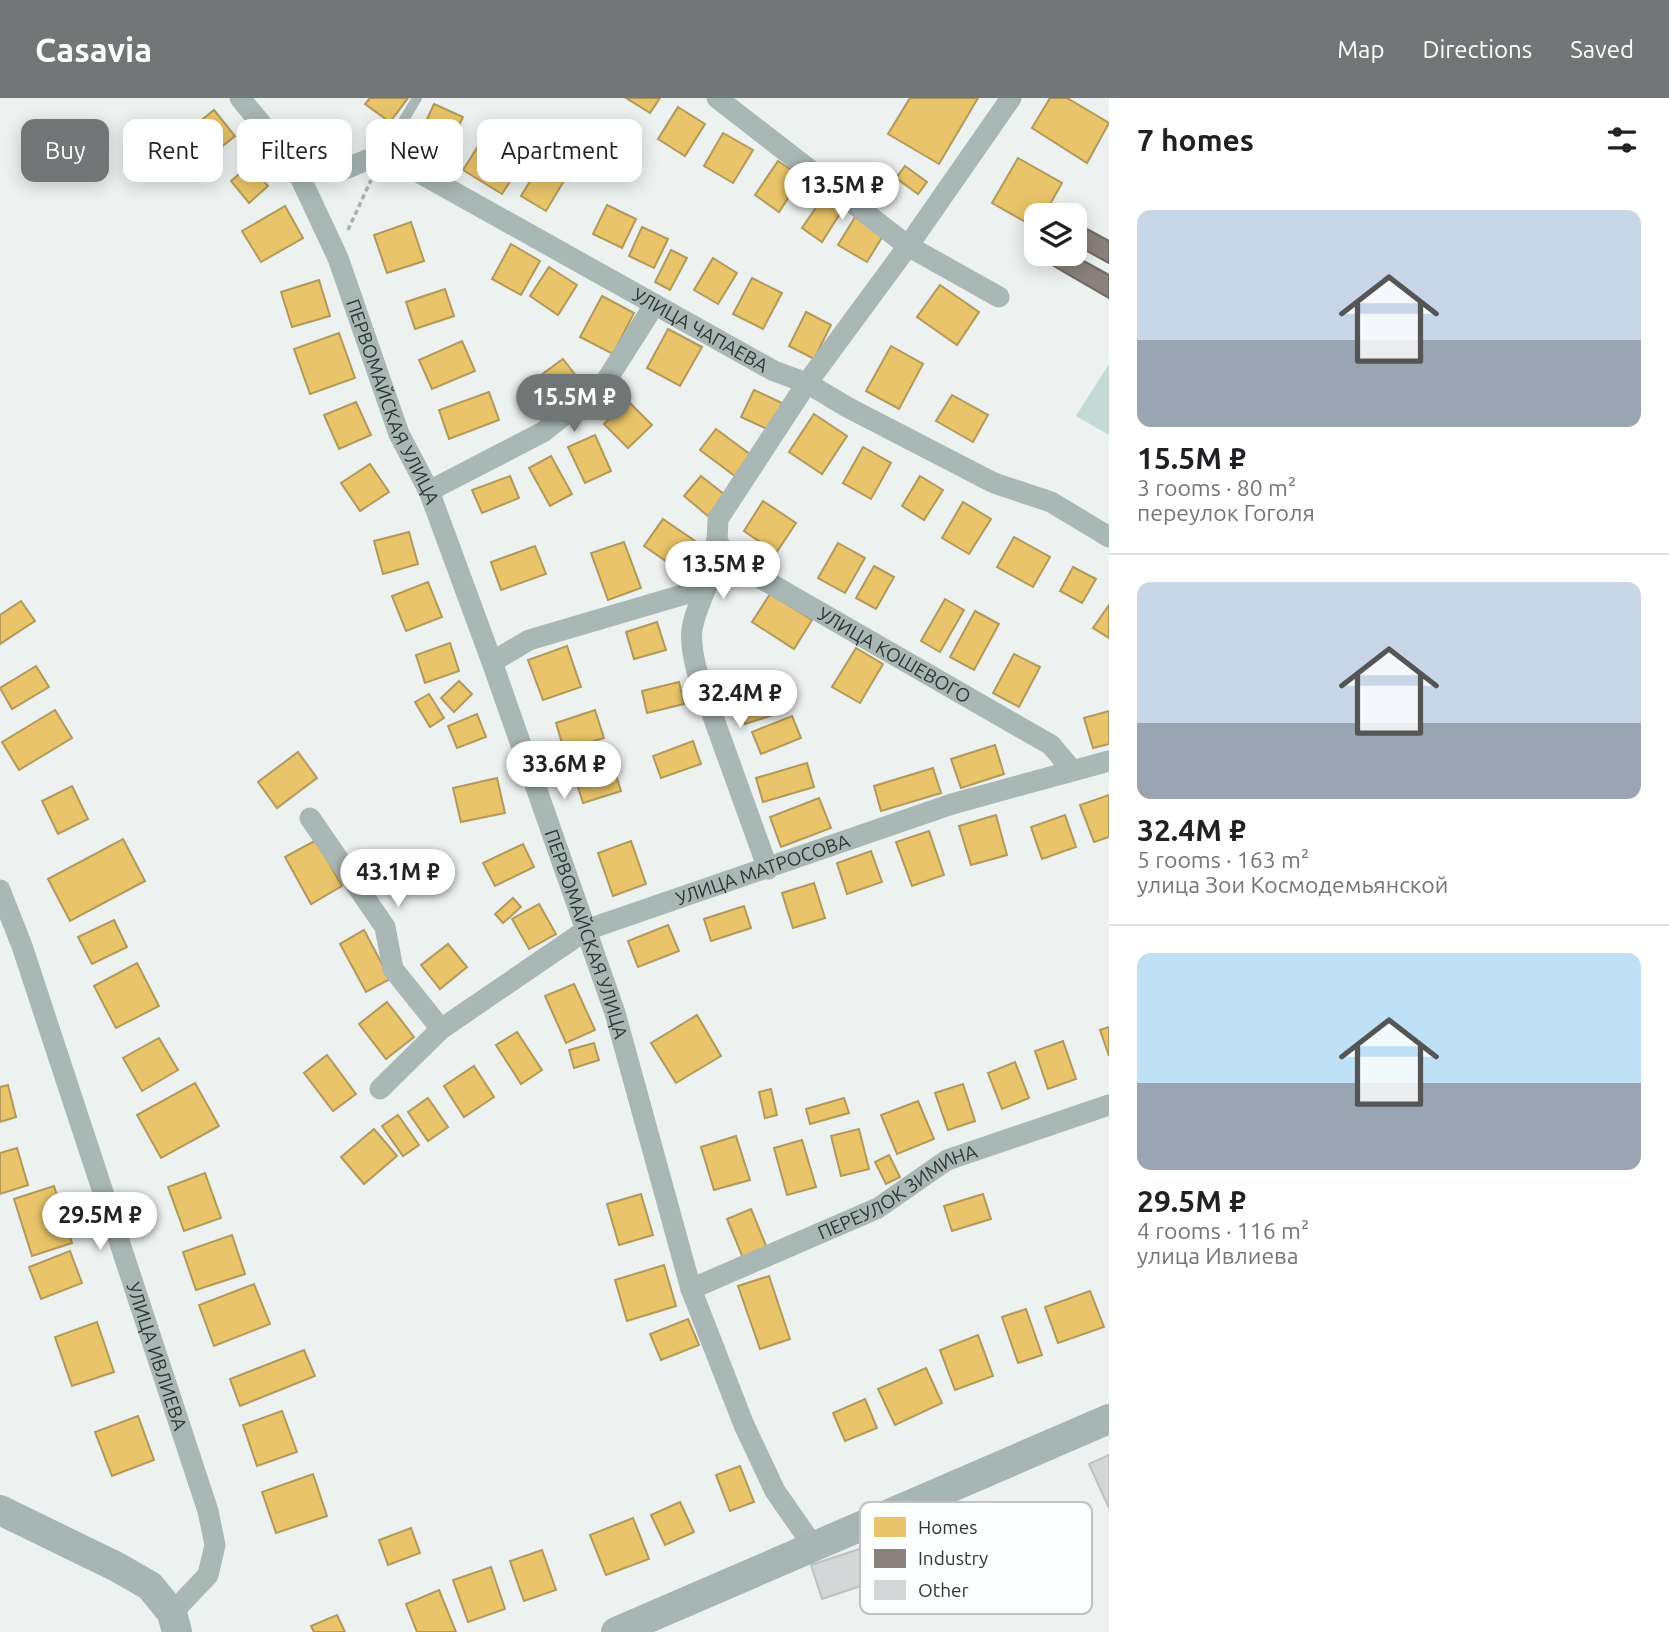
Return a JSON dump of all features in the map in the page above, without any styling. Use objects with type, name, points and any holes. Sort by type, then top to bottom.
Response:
[{"type":"street","name":"ПЕРВОМАЙСКАЯ УЛИЦА","points":[[240,98],[257,119]]},
{"type":"street","points":[[717,98],[908,246],[999,297]]},
{"type":"street","points":[[768,869],[698,675],[690,644],[695,616],[716,564],[718,519],[807,383],[908,246],[1011,98]]},
{"type":"street","name":"ПЕРВОМАЙСКАЯ УЛИЦА","points":[[302,182],[338,258],[399,434],[429,491],[492,662],[615,1013],[691,1289],[744,1425],[770,1480],[814,1548]]},
{"type":"street","name":"УЛИЦА ЧАПАЕВА","points":[[436,182],[774,371],[807,383],[847,407],[994,482],[1051,502],[1109,537]]},
{"type":"street","points":[[429,491],[543,432],[606,381],[655,304]]},
{"type":"street","name":"УЛИЦА КОШЕВОГО","points":[[716,541],[743,568],[1051,746],[1072,770]]},
{"type":"street","points":[[492,662],[529,640],[706,588]]},
{"type":"street","name":"УЛИЦА МАТРОСОВА","points":[[380,1089],[441,1029],[586,930],[952,804],[1109,761]]},
{"type":"street","points":[[310,818],[385,927],[393,969],[441,1029]]},
{"type":"street","name":"УЛИЦА ИВЛИЕВА","points":[[0,890],[22,946],[208,1511],[215,1545],[208,1576],[174,1623]]},
{"type":"street","name":"ПЕРЕУЛОК ЗИМИНА","points":[[691,1289],[878,1208],[947,1160],[1109,1105]]},
{"type":"street","points":[[919,1502],[1109,1419]]},
{"type":"street","points":[[0,1510],[150,1586],[174,1623]]},
{"type":"street","points":[[617,1632],[860,1528]]},
{"type":"lane","points":[[404,119],[417,98]]},
{"type":"lane","points":[[706,588],[743,568]]},
{"type":"path","points":[[338,258],[350,223],[370,182]]},
{"type":"shaded area","points":[[1109,364],[1109,435],[1076,416]]},
{"type":"building: Homes","points":[[370,98],[408,98],[392,119],[386,119],[365,104]]},
{"type":"building: Homes","points":[[626,98],[660,98],[650,113]]},
{"type":"building: Homes","points":[[910,98],[978,98],[939,164],[888,134]]},
{"type":"building: Homes","points":[[1050,98],[1067,98],[1109,123],[1087,163],[1032,128]]},
{"type":"building: Homes","points":[[434,104],[463,117],[462,119],[427,119]]},
{"type":"building: Homes","points":[[678,107],[705,124],[685,156],[658,139]]},
{"type":"building: Homes","points":[[214,110],[221,119],[203,119]]},
{"type":"building: Homes","points":[[223,121],[235,136],[223,146]]},
{"type":"building: Homes","points":[[723,133],[753,150],[733,183],[704,166]]},
{"type":"building: Homes","points":[[477,148],[477,179],[463,170]]},
{"type":"building: Homes","points":[[1018,158],[1062,183],[1051,203],[1024,203],[1024,221],[992,203]]},
{"type":"building: Homes","points":[[778,161],[802,177],[779,212],[755,195]]},
{"type":"building: Homes","points":[[905,166],[927,182],[918,194],[896,178]]},
{"type":"building: Homes","points":[[237,176],[237,182],[265,182],[268,186],[249,203],[231,181]]},
{"type":"building: Homes","points":[[482,182],[510,182],[502,194]]},
{"type":"building: Homes","points":[[530,182],[563,182],[546,211],[521,196]]},
{"type":"building: Homes","points":[[822,199],[841,212],[822,242],[802,228]]},
{"type":"building: Homes","points":[[607,205],[636,219],[622,248],[593,234]]},
{"type":"building: Homes","points":[[285,206],[303,238],[261,262],[242,231]]},
{"type":"building: Homes","points":[[855,217],[884,234],[867,262],[838,245]]},
{"type":"building: Homes","points":[[411,222],[424,261],[387,273],[374,235]]},
{"type":"building: Homes","points":[[642,227],[668,239],[654,268],[629,256]]},
{"type":"building: Homes","points":[[511,244],[540,261],[521,295],[492,279]]},
{"type":"building: Homes","points":[[671,250],[687,258],[670,290],[655,282]]},
{"type":"building: Homes","points":[[713,258],[737,273],[718,304],[694,290]]},
{"type":"building: Homes","points":[[549,267],[577,285],[558,315],[530,296]]},
{"type":"building: Homes","points":[[752,278],[782,293],[763,329],[733,314]]},
{"type":"building: Homes","points":[[319,280],[330,316],[292,327],[281,292]]},
{"type":"building: Homes","points":[[940,285],[979,312],[957,345],[917,317]]},
{"type":"building: Homes","points":[[445,289],[454,316],[415,329],[406,302]]},
{"type":"building: Homes","points":[[602,296],[634,313],[613,354],[580,337]]},
{"type":"building: Homes","points":[[806,312],[831,325],[814,359],[789,346]]},
{"type":"building: Homes","points":[[668,329],[702,347],[680,386],[647,368]]},
{"type":"building: Homes","points":[[339,333],[355,378],[310,394],[294,349]]},
{"type":"building: Homes","points":[[462,341],[475,371],[432,389],[419,360]]},
{"type":"building: Homes","points":[[891,346],[923,364],[899,409],[866,391]]},
{"type":"building: Homes","points":[[563,359],[583,385],[558,405],[537,378]]},
{"type":"building: Homes","points":[[754,390],[782,403],[769,430],[741,417]]},
{"type":"building: Homes","points":[[489,392],[499,420],[449,439],[439,410]]},
{"type":"building: Homes","points":[[952,395],[988,415],[973,442],[936,421]]},
{"type":"building: Homes","points":[[628,401],[652,425],[628,448],[604,424]]},
{"type":"building: Homes","points":[[356,402],[371,435],[339,449],[324,415]]},
{"type":"building: Homes","points":[[814,414],[847,436],[822,474],[789,452]]},
{"type":"building: Homes","points":[[716,429],[751,455],[735,476],[700,450]]},
{"type":"building: Homes","points":[[595,435],[611,471],[585,483],[568,447]]},
{"type":"building: Homes","points":[[863,447],[891,463],[871,499],[843,483]]},
{"type":"building: Homes","points":[[551,456],[572,494],[550,506],[529,468]]},
{"type":"building: Homes","points":[[370,464],[389,492],[360,511],[341,483]]},
{"type":"building: Homes","points":[[510,476],[519,498],[482,513],[472,490]]},
{"type":"building: Homes","points":[[701,476],[725,495],[708,516],[684,496]]},
{"type":"building: Homes","points":[[920,476],[943,490],[924,520],[902,506]]},
{"type":"building: Homes","points":[[763,501],[796,523],[776,553],[744,531]]},
{"type":"building: Homes","points":[[963,502],[991,519],[969,554],[942,538]]},
{"type":"building: Homes","points":[[663,519],[695,541],[676,568],[644,546]]},
{"type":"building: Homes","points":[[409,532],[418,564],[383,574],[374,541]]},
{"type":"building: Homes","points":[[1014,537],[1050,557],[1033,587],[997,567]]},
{"type":"building: Homes","points":[[624,542],[641,588],[608,600],[591,553]]},
{"type":"building: Homes","points":[[838,543],[865,558],[845,593],[818,578]]},
{"type":"building: Homes","points":[[535,546],[546,574],[501,590],[491,562]]},
{"type":"building: Homes","points":[[874,566],[894,577],[876,609],[856,598]]},
{"type":"building: Homes","points":[[1073,567],[1096,579],[1082,603],[1060,591]]},
{"type":"building: Homes","points":[[428,582],[442,617],[406,631],[392,596]]},
{"type":"building: Homes","points":[[770,594],[812,620],[794,649],[752,622]]},
{"type":"building: Homes","points":[[945,599],[964,610],[940,652],[921,641]]},
{"type":"building: Homes","points":[[21,601],[35,621],[0,644],[0,615]]},
{"type":"building: Homes","points":[[1109,605],[1109,638],[1093,628]]},
{"type":"building: Homes","points":[[975,611],[999,624],[974,670],[950,657]]},
{"type":"building: Homes","points":[[657,622],[666,650],[634,659],[626,632]]},
{"type":"building: Homes","points":[[450,643],[459,671],[425,683],[416,655]]},
{"type":"building: Homes","points":[[567,646],[581,687],[543,700],[528,660]]},
{"type":"building: Homes","points":[[856,648],[883,664],[860,703],[832,687]]},
{"type":"building: Homes","points":[[1014,654],[1040,667],[1019,707],[993,693]]},
{"type":"building: Homes","points":[[36,666],[49,687],[12,709],[0,688]]},
{"type":"building: Homes","points":[[459,681],[472,694],[454,712],[441,698]]},
{"type":"building: Homes","points":[[679,682],[684,704],[647,713],[642,691]]},
{"type":"building: Homes","points":[[777,686],[785,711],[745,724],[737,697]]},
{"type":"building: Homes","points":[[429,694],[444,718],[430,727],[415,702]]},
{"type":"building: Homes","points":[[55,710],[72,738],[19,770],[2,742]]},
{"type":"building: Homes","points":[[595,710],[604,738],[564,750],[556,723]]},
{"type":"building: Homes","points":[[1109,711],[1109,744],[1093,748],[1084,718]]},
{"type":"building: Homes","points":[[477,714],[486,737],[457,748],[448,726]]},
{"type":"building: Homes","points":[[792,716],[801,738],[761,754],[752,732]]},
{"type":"building: Homes","points":[[693,741],[701,764],[661,778],[653,756]]},
{"type":"building: Homes","points":[[995,745],[1004,774],[961,788],[951,759]]},
{"type":"building: Homes","points":[[298,752],[317,778],[277,808],[258,782]]},
{"type":"building: Homes","points":[[611,759],[621,791],[583,803],[573,771]]},
{"type":"building: Homes","points":[[807,763],[814,787],[763,802],[756,778]]},
{"type":"building: Homes","points":[[933,768],[941,793],[881,811],[874,786]]},
{"type":"building: Homes","points":[[497,778],[505,813],[461,822],[453,788]]},
{"type":"building: Homes","points":[[72,786],[88,819],[58,834],[42,801]]},
{"type":"building: Homes","points":[[1109,795],[1109,837],[1094,842],[1080,805]]},
{"type":"building: Homes","points":[[819,798],[831,828],[781,847],[770,817]]},
{"type":"building: Homes","points":[[996,815],[1007,855],[971,865],[959,826]]},
{"type":"building: Homes","points":[[1065,815],[1076,847],[1042,859],[1031,827]]},
{"type":"building: Homes","points":[[929,831],[944,875],[912,886],[896,842]]},
{"type":"building: Homes","points":[[123,839],[145,881],[70,921],[48,879]]},
{"type":"building: Homes","points":[[316,840],[342,886],[311,904],[285,857]]},
{"type":"building: Homes","points":[[631,841],[646,884],[613,896],[598,853]]},
{"type":"building: Homes","points":[[523,844],[534,867],[495,886],[483,863]]},
{"type":"building: Homes","points":[[871,851],[882,882],[847,894],[837,863]]},
{"type":"building: Homes","points":[[814,883],[825,918],[793,928],[782,893]]},
{"type":"building: Homes","points":[[513,898],[521,907],[503,923],[495,914]]},
{"type":"building: Homes","points":[[539,904],[556,934],[529,949],[512,919]]},
{"type":"building: Homes","points":[[744,906],[751,928],[711,941],[704,919]]},
{"type":"building: Homes","points":[[114,920],[127,947],[92,964],[78,937]]},
{"type":"building: Homes","points":[[668,925],[679,951],[638,967],[628,941]]},
{"type":"building: Homes","points":[[364,930],[390,979],[366,992],[340,944]]},
{"type":"building: Homes","points":[[448,944],[467,967],[440,989],[421,965]]},
{"type":"building: Homes","points":[[137,963],[159,1006],[116,1028],[94,986]]},
{"type":"building: Homes","points":[[574,984],[595,1030],[566,1043],[545,996]]},
{"type":"building: Homes","points":[[387,1002],[414,1037],[386,1059],[359,1024]]},
{"type":"building: Homes","points":[[697,1015],[721,1056],[676,1083],[651,1043]]},
{"type":"building: Homes","points":[[1109,1027],[1109,1056],[1100,1030]]},
{"type":"building: Homes","points":[[517,1032],[542,1070],[521,1084],[496,1045]]},
{"type":"building: Homes","points":[[159,1038],[178,1070],[142,1091],[123,1058]]},
{"type":"building: Homes","points":[[1063,1041],[1076,1079],[1048,1089],[1035,1051]]},
{"type":"building: Homes","points":[[594,1043],[599,1060],[574,1068],[569,1050]]},
{"type":"building: Homes","points":[[327,1055],[356,1094],[333,1111],[304,1073]]},
{"type":"building: Homes","points":[[1015,1062],[1029,1098],[1002,1109],[988,1073]]},
{"type":"building: Homes","points":[[474,1066],[494,1097],[464,1117],[444,1086]]},
{"type":"building: Homes","points":[[195,1083],[219,1126],[161,1158],[137,1115]]},
{"type":"building: Homes","points":[[963,1084],[975,1121],[948,1130],[935,1093]]},
{"type":"building: Homes","points":[[8,1085],[16,1117],[0,1122],[0,1087]]},
{"type":"building: Homes","points":[[771,1089],[777,1115],[765,1118],[759,1092]]},
{"type":"building: Homes","points":[[428,1098],[448,1127],[428,1141],[408,1112]]},
{"type":"building: Homes","points":[[844,1098],[849,1113],[810,1124],[806,1109]]},
{"type":"building: Homes","points":[[918,1101],[934,1139],[897,1154],[881,1115]]},
{"type":"building: Homes","points":[[398,1115],[419,1145],[403,1156],[382,1126]]},
{"type":"building: Homes","points":[[374,1129],[397,1156],[364,1184],[341,1157]]},
{"type":"building: Homes","points":[[859,1129],[869,1169],[841,1176],[831,1136]]},
{"type":"building: Homes","points":[[736,1136],[750,1180],[714,1190],[701,1147]]},
{"type":"building: Homes","points":[[802,1140],[816,1187],[787,1195],[774,1148]]},
{"type":"building: Homes","points":[[17,1148],[28,1185],[0,1194],[0,1153]]},
{"type":"building: Homes","points":[[889,1155],[900,1177],[886,1184],[875,1162]]},
{"type":"building: Homes","points":[[205,1173],[221,1218],[184,1231],[168,1187]]},
{"type":"building: Homes","points":[[54,1186],[72,1243],[32,1256],[14,1199]]},
{"type":"building: Homes","points":[[641,1194],[653,1235],[619,1245],[607,1204]]},
{"type":"building: Homes","points":[[983,1194],[991,1219],[952,1231],[944,1206]]},
{"type":"building: Homes","points":[[751,1209],[767,1248],[743,1258],[727,1219]]},
{"type":"building: Homes","points":[[232,1235],[245,1274],[196,1290],[183,1252]]},
{"type":"building: Homes","points":[[70,1251],[82,1283],[41,1299],[29,1267]]},
{"type":"building: Homes","points":[[664,1265],[676,1306],[627,1321],[615,1280]]},
{"type":"building: Homes","points":[[769,1276],[790,1339],[760,1349],[738,1286]]},
{"type":"building: Homes","points":[[254,1284],[270,1324],[214,1346],[199,1305]]},
{"type":"building: Homes","points":[[1090,1291],[1104,1327],[1058,1343],[1045,1307]]},
{"type":"building: Homes","points":[[1026,1309],[1042,1355],[1018,1363],[1002,1317]]},
{"type":"building: Homes","points":[[688,1319],[699,1345],[661,1360],[650,1334]]},
{"type":"building: Homes","points":[[97,1322],[114,1372],[72,1386],[55,1337]]},
{"type":"building: Homes","points":[[978,1335],[993,1376],[955,1390],[940,1350]]},
{"type":"building: Homes","points":[[304,1350],[315,1376],[240,1406],[230,1379]]},
{"type":"building: Homes","points":[[926,1368],[942,1403],[895,1425],[878,1389]]},
{"type":"building: Homes","points":[[865,1399],[877,1428],[845,1441],[833,1413]]},
{"type":"building: Homes","points":[[282,1411],[297,1452],[257,1466],[243,1425]]},
{"type":"building: Homes","points":[[138,1416],[154,1460],[112,1476],[95,1432]]},
{"type":"building: Homes","points":[[740,1466],[754,1502],[730,1511],[716,1475]]},
{"type":"building: Homes","points":[[313,1474],[327,1516],[276,1533],[262,1492]]},
{"type":"building: Homes","points":[[680,1502],[694,1532],[665,1545],[651,1515]]},
{"type":"building: Homes","points":[[633,1518],[649,1559],[606,1575],[590,1535]]},
{"type":"building: Homes","points":[[411,1528],[420,1553],[388,1565],[379,1540]]},
{"type":"building: Homes","points":[[542,1550],[556,1590],[524,1601],[510,1561]]},
{"type":"building: Homes","points":[[491,1567],[505,1609],[468,1622],[453,1580]]},
{"type":"building: Homes","points":[[439,1590],[456,1632],[417,1632],[406,1604]]},
{"type":"building: Homes","points":[[337,1615],[345,1632],[314,1632],[311,1626]]},
{"type":"building: Industry","points":[[1087,229],[1109,241],[1109,263],[1087,251]]},
{"type":"building: Industry","points":[[1087,263],[1109,275],[1109,298],[1054,266],[1087,266]]},
{"type":"building: Other","points":[[1109,1455],[1109,1508],[1089,1464]]},
{"type":"building: Other","points":[[859,1549],[860,1586],[822,1599],[811,1565]]}]
